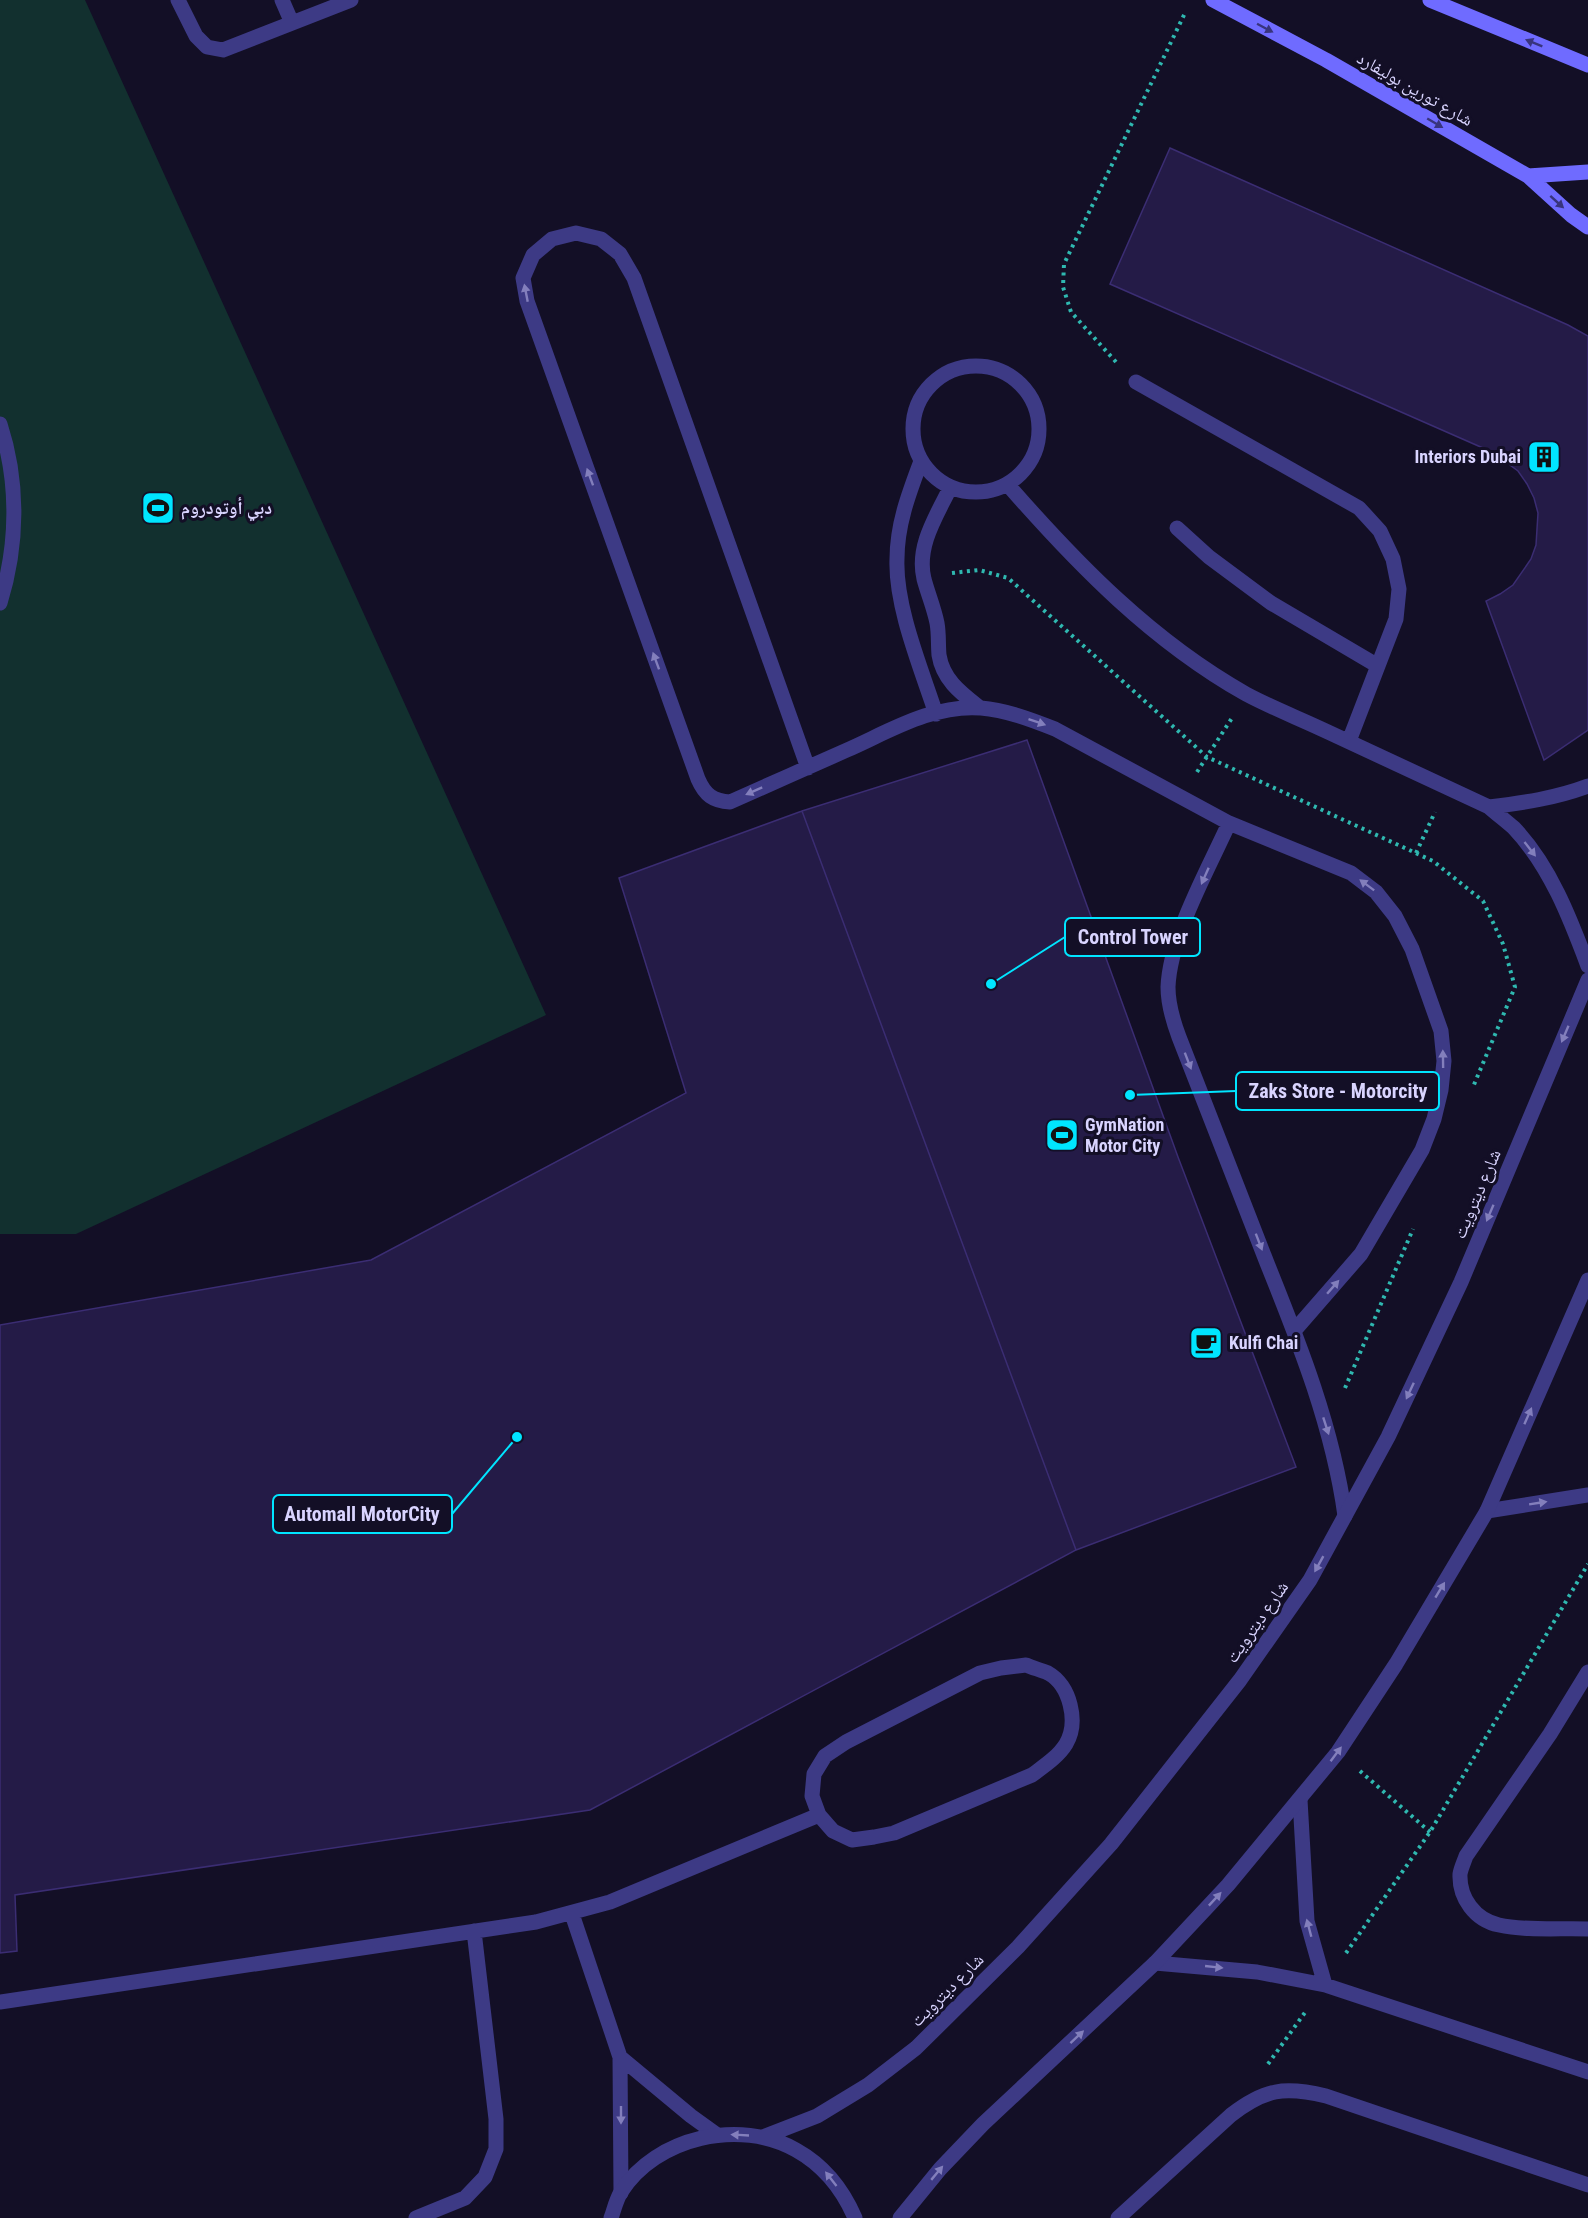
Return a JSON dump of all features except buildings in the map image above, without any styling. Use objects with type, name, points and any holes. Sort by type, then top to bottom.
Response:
[{"type":"main road","name":"شارع تورين بوليفارد","points":[[1213,0],[1326,60],[1528,176],[1588,227]]},
{"type":"main road","points":[[1430,0],[1588,65]]},
{"type":"main road","points":[[1528,176],[1588,172]]},
{"type":"street","points":[[178,0],[196,36],[207,47],[223,50],[351,0]]},
{"type":"street","points":[[282,0],[292,23]]},
{"type":"street","points":[[807,768],[634,278],[620,254],[601,239],[576,233],[552,239],[533,255],[523,278],[527,302],[702,789],[710,797],[730,802],[807,768],[903,724],[936,714],[980,708],[1022,717],[1055,729],[1229,823],[1351,873],[1376,892],[1395,916],[1412,949],[1441,1031],[1444,1061],[1441,1090],[1434,1119],[1422,1150],[1361,1254],[1294,1331]]},
{"type":"street","points":[[978,365],[1004,372],[1026,389],[1038,413],[1038,441],[1028,466],[1008,485],[989,491],[969,493],[950,488],[933,477],[921,461],[912,435],[915,408],[929,384],[951,369],[978,365]]},
{"type":"street","points":[[1136,382],[1359,508],[1380,531],[1393,559],[1399,589],[1396,619],[1349,741]]},
{"type":"street","points":[[0,424],[8,447],[14,493],[14,540],[0,603]]},
{"type":"street","points":[[921,461],[907,499],[896,560],[899,591],[936,714]]},
{"type":"street","points":[[1008,485],[1050,534],[1098,583],[1143,623],[1201,665],[1246,694],[1489,807],[1514,829],[1537,858],[1568,914],[1588,966]]},
{"type":"street","points":[[950,488],[926,540],[923,558],[924,577],[937,623],[942,668],[949,681],[980,708]]},
{"type":"street","points":[[1177,528],[1209,557],[1271,603],[1378,666]]},
{"type":"street","points":[[1489,807],[1530,802],[1588,786]]},
{"type":"street","points":[[1229,823],[1175,949],[1170,965],[1168,990],[1170,1006],[1179,1037],[1294,1331],[1328,1430],[1345,1516]]},
{"type":"street","name":"شارع ديترويت","points":[[763,2137],[817,2116],[868,2085],[916,2048],[1018,1947],[1111,1844],[1240,1680],[1310,1580],[1388,1437],[1461,1282],[1588,980]]},
{"type":"street","points":[[900,2218],[940,2169],[983,2124],[1155,1963],[1228,1885],[1338,1752],[1396,1664],[1487,1511],[1588,1280]]},
{"type":"street","points":[[1487,1511],[1588,1495]]},
{"type":"street","points":[[1026,1665],[1050,1674],[1067,1693],[1073,1718],[1067,1743],[1050,1762],[1032,1775],[894,1833],[874,1837],[852,1840],[833,1831],[819,1815],[812,1796],[814,1774],[825,1756],[846,1742],[980,1673],[1026,1665]]},
{"type":"street","points":[[1588,1672],[1538,1752],[1466,1856],[1460,1873],[1465,1898],[1469,1906],[1481,1918],[1506,1926],[1588,1929]]},
{"type":"street","points":[[1300,1800],[1307,1921],[1325,1985]]},
{"type":"street","points":[[0,2002],[536,1922],[572,1914],[610,1902],[819,1815]]},
{"type":"street","points":[[572,1914],[620,2057],[621,2193]]},
{"type":"street","points":[[416,2218],[465,2198],[485,2177],[496,2149],[496,2119],[474,1931]]},
{"type":"street","points":[[1155,1963],[1257,1972],[1325,1985],[1588,2072]]},
{"type":"street","points":[[620,2057],[716,2134]]},
{"type":"street","points":[[1118,2218],[1231,2115],[1251,2100],[1275,2091],[1301,2090],[1326,2096],[1588,2185]]},
{"type":"street","points":[[611,2218],[621,2193],[646,2164],[679,2144],[716,2134],[763,2137],[796,2150],[825,2171],[847,2199],[855,2218]]},
{"type":"path","points":[[1136,382],[1103,350],[1071,312],[1063,287],[1064,264],[1187,10]]},
{"type":"path","points":[[924,577],[979,570],[1008,578],[1207,757],[1433,861],[1483,901],[1503,944],[1515,987],[1469,1095]]},
{"type":"path","points":[[1182,797],[1246,694]]},
{"type":"path","points":[[1416,853],[1446,787]]},
{"type":"path","points":[[1328,1430],[1414,1225]]},
{"type":"path","points":[[1265,2069],[1430,1832],[1588,1564]]},
{"type":"path","points":[[1338,1752],[1430,1832]]},
{"type":"green space","name":"دبي أوتودروم","points":[[0,0],[85,0],[546,1015],[76,1234],[0,1234]]},
{"type":"place","name":"Interiors Dubai","points":[[1544,457]]},
{"type":"place","name":"دبي أوتودروم","points":[[158,508]]},
{"type":"place","name":"Control Tower","points":[[991,984]]},
{"type":"place","name":"Zaks Store - Motorcity","points":[[1130,1095]]},
{"type":"place","name":"GymNation Motor City","points":[[1062,1135]]},
{"type":"place","name":"Kulfi Chai","points":[[1206,1343]]},
{"type":"place","name":"Automall MotorCity","points":[[517,1437]]}]
